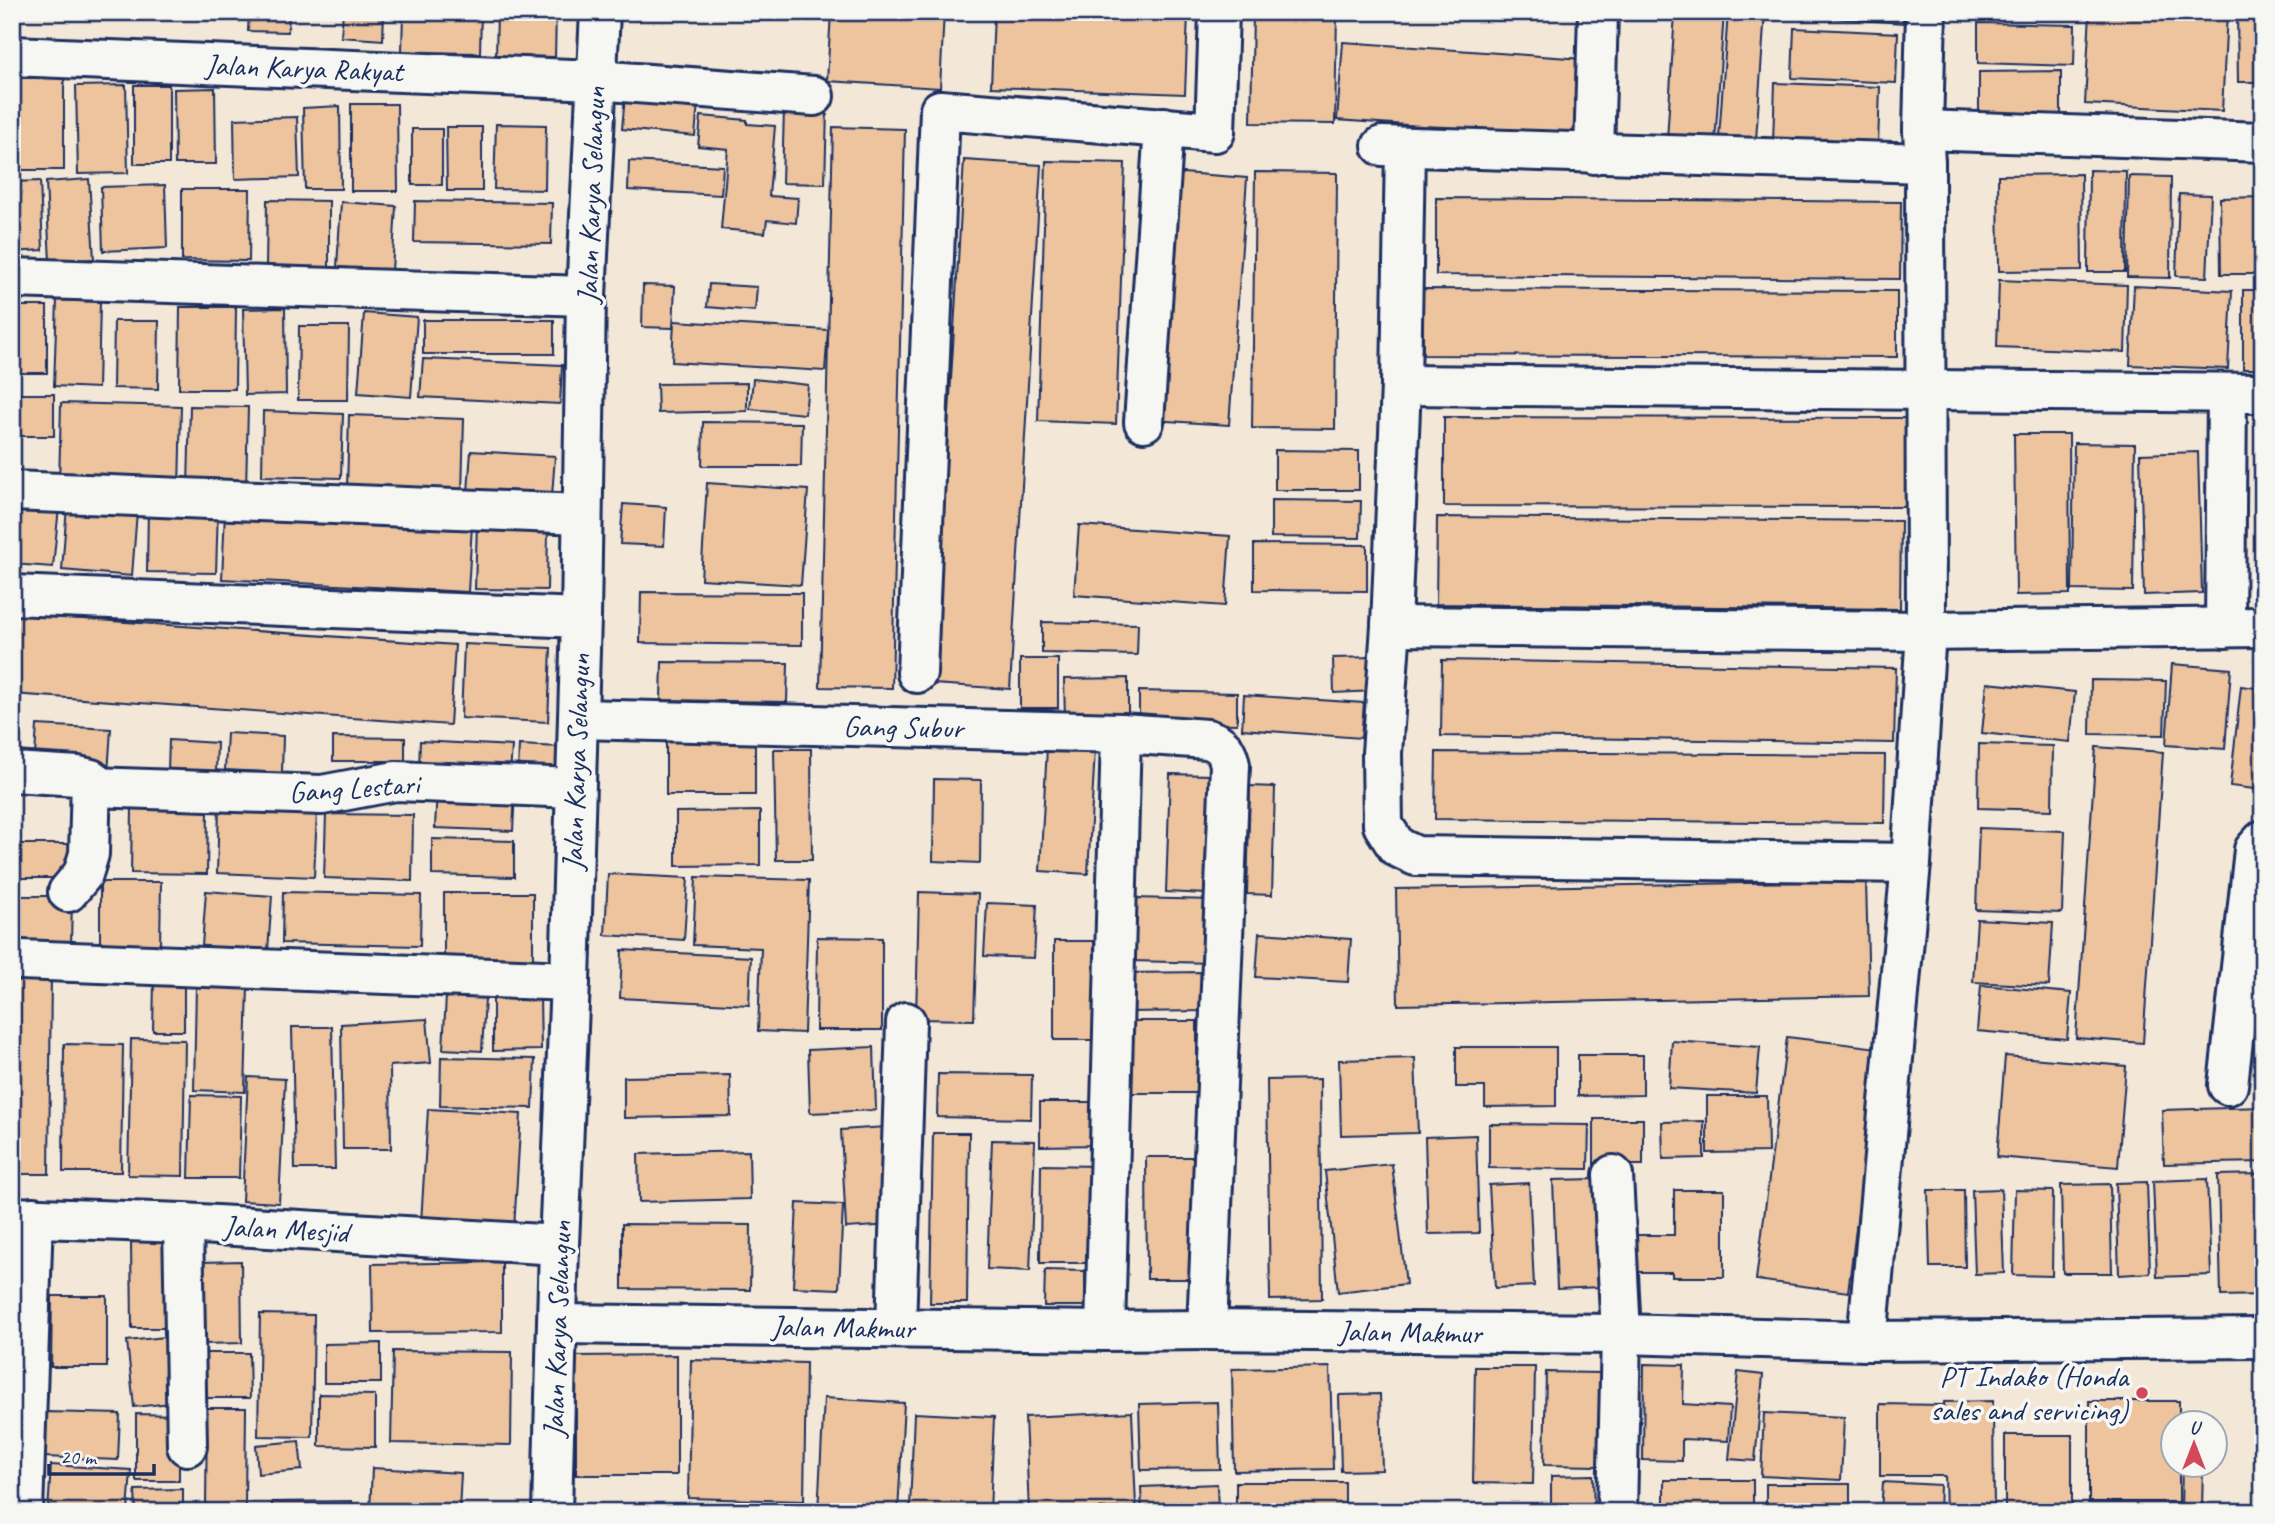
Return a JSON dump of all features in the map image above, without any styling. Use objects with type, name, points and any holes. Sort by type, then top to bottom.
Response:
[{"type":"street","name":"Jalan Karya Selangun","points":[[552,1512],[581,618],[586,296],[600,12]]},
{"type":"street","points":[[917,673],[940,110],[1215,132],[1219,12]]},
{"type":"street","points":[[1594,154],[1598,12]]},
{"type":"street","points":[[1867,1340],[1911,863],[1926,631],[1926,12]]},
{"type":"street","name":"Jalan Karya Rakyat","points":[[12,56],[595,80],[814,96]]},
{"type":"street","points":[[1144,422],[1164,128]]},
{"type":"street","points":[[1911,863],[1416,856],[1396,847],[1383,825],[1382,753],[1391,626],[1401,385],[1392,147],[1594,154],[2263,142]]},
{"type":"street","points":[[12,278],[586,296]]},
{"type":"street","points":[[1401,385],[2245,393],[2225,628]]},
{"type":"street","points":[[12,491],[582,514]]},
{"type":"street","points":[[12,596],[581,618]]},
{"type":"street","points":[[1391,626],[1926,631],[2263,627]]},
{"type":"street","name":"Gang Subur","points":[[578,719],[1121,733],[1208,739],[1226,749],[1230,765],[1208,1330]]},
{"type":"street","points":[[1105,1331],[1121,733]]},
{"type":"street","points":[[12,772],[91,779],[89,854],[83,874],[68,892]]},
{"type":"street","name":"Gang Lestari","points":[[92,787],[322,795],[396,781],[575,788]]},
{"type":"street","points":[[2228,1085],[2254,850],[2263,840]]},
{"type":"street","points":[[20,960],[570,981]]},
{"type":"street","points":[[896,1327],[906,1022]]},
{"type":"street","points":[[1613,1175],[1621,1334],[1617,1512]]},
{"type":"street","points":[[22,1217],[23,1512]]},
{"type":"street","name":"Jalan Mesjid","points":[[22,1217],[183,1223],[559,1245]]},
{"type":"street","points":[[183,1223],[187,1446]]},
{"type":"street","name":"Jalan Makmur","points":[[557,1324],[1621,1334],[1867,1340],[2263,1338]]},
{"type":"building","points":[[249,12],[289,12],[288,32],[248,31]]},
{"type":"building","points":[[343,12],[384,12],[383,40],[341,37]]},
{"type":"building","points":[[403,12],[481,12],[480,53],[402,52]]},
{"type":"building","points":[[497,12],[556,12],[555,57],[496,56]]},
{"type":"building","points":[[831,12],[944,12],[940,88],[827,81]]},
{"type":"building","points":[[994,12],[1188,12],[1185,94],[991,87]]},
{"type":"building","points":[[1253,12],[1337,12],[1335,124],[1251,123]]},
{"type":"building","points":[[1675,12],[1724,12],[1715,143],[1667,140]]},
{"type":"building","points":[[1728,12],[1765,12],[1755,154],[1718,152]]},
{"type":"building","points":[[1804,12],[1903,12],[1903,23],[1803,16]]},
{"type":"building","points":[[2090,12],[2227,12],[2222,111],[2085,104]]},
{"type":"building","points":[[2237,12],[2263,12],[2263,82],[2238,82]]},
{"type":"building","points":[[1978,23],[2075,25],[2074,66],[1978,63]]},
{"type":"building","points":[[1794,28],[1898,33],[1896,83],[1792,78]]},
{"type":"building","points":[[1343,42],[1583,59],[1577,137],[1337,120]]},
{"type":"building","points":[[2061,71],[2061,119],[1979,119],[1979,72]]},
{"type":"building","points":[[19,78],[64,78],[64,170],[19,170]]},
{"type":"building","points":[[1775,83],[1880,87],[1878,146],[1773,142]]},
{"type":"building","points":[[126,85],[128,173],[78,174],[76,86]]},
{"type":"building","points":[[134,85],[169,85],[169,164],[134,164]]},
{"type":"building","points":[[215,88],[216,164],[175,164],[174,89]]},
{"type":"building","points":[[625,96],[698,103],[695,136],[622,129]]},
{"type":"building","points":[[351,104],[397,104],[398,191],[351,191]]},
{"type":"building","points":[[340,106],[341,189],[305,189],[303,108]]},
{"type":"building","points":[[784,108],[827,110],[825,184],[782,183]]},
{"type":"building","points":[[701,116],[747,120],[747,124],[775,126],[769,196],[798,198],[796,223],[767,220],[765,233],[721,229],[728,149],[698,146]]},
{"type":"building","points":[[297,117],[299,177],[235,179],[234,119]]},
{"type":"building","points":[[496,124],[546,125],[545,190],[494,189]]},
{"type":"building","points":[[446,127],[482,127],[482,191],[447,191]]},
{"type":"building","points":[[833,127],[905,129],[892,688],[820,687]]},
{"type":"building","points":[[412,129],[442,129],[442,185],[412,185]]},
{"type":"building","points":[[964,160],[1041,165],[1010,689],[933,684]]},
{"type":"building","points":[[629,161],[723,166],[721,195],[628,190]]},
{"type":"building","points":[[1046,161],[1125,163],[1116,424],[1038,421]]},
{"type":"building","points":[[2089,170],[2126,171],[2125,272],[2088,272]]},
{"type":"building","points":[[1170,172],[1247,178],[1229,425],[1152,420]]},
{"type":"building","points":[[1255,172],[1337,173],[1335,429],[1252,428]]},
{"type":"building","points":[[2081,174],[2082,270],[1999,271],[1998,175]]},
{"type":"building","points":[[2129,176],[2171,177],[2170,278],[2127,277]]},
{"type":"building","points":[[89,179],[94,259],[50,262],[46,182]]},
{"type":"building","points":[[40,181],[43,250],[12,252],[12,182]]},
{"type":"building","points":[[165,185],[167,248],[103,251],[101,187]]},
{"type":"building","points":[[182,189],[250,189],[249,261],[182,260]]},
{"type":"building","points":[[2179,194],[2211,195],[2207,277],[2176,276]]},
{"type":"building","points":[[2263,197],[2263,274],[2221,274],[2220,198]]},
{"type":"building","points":[[1436,198],[1901,202],[1900,279],[1436,275]]},
{"type":"building","points":[[267,200],[329,201],[329,269],[266,269]]},
{"type":"building","points":[[415,201],[552,203],[551,244],[414,242]]},
{"type":"building","points":[[341,202],[396,206],[392,271],[337,267]]},
{"type":"building","points":[[1999,280],[2127,285],[2125,352],[1997,347]]},
{"type":"building","points":[[709,284],[757,287],[755,311],[707,307]]},
{"type":"building","points":[[643,285],[675,286],[673,328],[642,327]]},
{"type":"building","points":[[2134,286],[2232,291],[2228,369],[2130,365]]},
{"type":"building","points":[[1423,289],[1897,291],[1897,357],[1423,355]]},
{"type":"building","points":[[2243,290],[2263,290],[2263,369],[2243,369]]},
{"type":"building","points":[[57,300],[100,302],[98,388],[54,386]]},
{"type":"building","points":[[12,306],[47,306],[47,373],[12,373]]},
{"type":"building","points":[[180,307],[236,307],[235,389],[179,389]]},
{"type":"building","points":[[285,308],[286,394],[245,395],[243,309]]},
{"type":"building","points":[[364,313],[417,317],[411,397],[358,393]]},
{"type":"building","points":[[423,320],[554,320],[554,354],[423,354]]},
{"type":"building","points":[[114,321],[159,321],[158,389],[113,388]]},
{"type":"building","points":[[674,321],[828,330],[825,371],[672,362]]},
{"type":"building","points":[[299,326],[349,326],[348,400],[298,400]]},
{"type":"building","points":[[423,359],[562,365],[560,404],[420,397]]},
{"type":"building","points":[[753,379],[808,385],[805,414],[750,409]]},
{"type":"building","points":[[747,383],[747,411],[658,413],[657,384]]},
{"type":"building","points":[[12,394],[54,394],[54,436],[12,436]]},
{"type":"building","points":[[61,403],[181,406],[179,489],[59,486]]},
{"type":"building","points":[[190,406],[248,407],[246,489],[188,487]]},
{"type":"building","points":[[263,411],[343,414],[341,478],[262,476]]},
{"type":"building","points":[[349,415],[464,419],[462,493],[347,489]]},
{"type":"building","points":[[1444,417],[1909,418],[1908,507],[1444,506]]},
{"type":"building","points":[[703,422],[802,423],[801,466],[702,466]]},
{"type":"building","points":[[2014,434],[2069,434],[2070,594],[2016,595]]},
{"type":"building","points":[[2258,441],[2263,441],[2263,578],[2257,577]]},
{"type":"building","points":[[2074,443],[2135,444],[2133,591],[2072,590]]},
{"type":"building","points":[[1275,450],[1359,451],[1359,490],[1275,490]]},
{"type":"building","points":[[471,451],[555,456],[552,496],[468,492]]},
{"type":"building","points":[[2198,452],[2202,593],[2144,595],[2140,454]]},
{"type":"building","points":[[707,483],[808,490],[801,585],[701,579]]},
{"type":"building","points":[[1271,500],[1361,501],[1360,538],[1271,537]]},
{"type":"building","points":[[12,502],[59,507],[53,567],[12,564]]},
{"type":"building","points":[[623,504],[666,507],[664,546],[620,544]]},
{"type":"building","points":[[67,506],[137,511],[132,576],[62,570]]},
{"type":"building","points":[[148,506],[218,507],[216,573],[147,572]]},
{"type":"building","points":[[225,512],[472,525],[468,592],[222,579]]},
{"type":"building","points":[[1437,517],[1901,521],[1900,609],[1436,604]]},
{"type":"building","points":[[477,523],[548,524],[547,590],[475,589]]},
{"type":"building","points":[[1079,525],[1230,536],[1225,606],[1074,595]]},
{"type":"building","points":[[1254,544],[1367,545],[1367,591],[1254,590]]},
{"type":"building","points":[[641,592],[802,593],[802,645],[640,643]]},
{"type":"building","points":[[12,614],[455,645],[450,725],[12,694]]},
{"type":"building","points":[[1042,622],[1138,624],[1137,655],[1042,653]]},
{"type":"building","points":[[464,644],[551,648],[548,722],[461,718]]},
{"type":"building","points":[[1375,657],[1375,691],[1334,693],[1333,658]]},
{"type":"building","points":[[1020,659],[1058,659],[1058,708],[1020,708]]},
{"type":"building","points":[[1442,660],[1896,668],[1894,743],[1441,736]]},
{"type":"building","points":[[662,662],[788,663],[787,702],[661,700]]},
{"type":"building","points":[[2172,664],[2231,669],[2225,749],[2166,745]]},
{"type":"building","points":[[1128,678],[1128,717],[1065,718],[1064,679]]},
{"type":"building","points":[[2091,680],[2166,681],[2164,735],[2090,734]]},
{"type":"building","points":[[1987,683],[2075,692],[2070,742],[1982,733]]},
{"type":"building","points":[[2241,686],[2263,689],[2263,790],[2230,786]]},
{"type":"building","points":[[1139,691],[1237,693],[1237,724],[1139,722]]},
{"type":"building","points":[[1244,695],[1364,703],[1361,738],[1242,729]]},
{"type":"building","points":[[12,720],[22,721],[17,769],[12,769]]},
{"type":"building","points":[[37,725],[111,729],[108,774],[34,770]]},
{"type":"building","points":[[227,733],[283,736],[282,773],[225,770]]},
{"type":"building","points":[[333,737],[405,738],[405,761],[333,761]]},
{"type":"building","points":[[666,738],[755,738],[755,795],[666,795]]},
{"type":"building","points":[[169,740],[217,743],[216,772],[168,770]]},
{"type":"building","points":[[420,741],[512,746],[510,774],[419,769]]},
{"type":"building","points":[[1979,744],[2053,746],[2052,810],[1978,808]]},
{"type":"building","points":[[519,745],[560,747],[558,774],[518,771]]},
{"type":"building","points":[[2096,747],[2163,752],[2143,1043],[2076,1038]]},
{"type":"building","points":[[1047,748],[1095,750],[1088,874],[1040,871]]},
{"type":"building","points":[[774,749],[811,749],[812,860],[776,860]]},
{"type":"building","points":[[1436,752],[1885,755],[1884,823],[1435,819]]},
{"type":"building","points":[[1170,774],[1210,775],[1207,894],[1166,892]]},
{"type":"building","points":[[934,779],[981,780],[980,863],[933,861]]},
{"type":"building","points":[[1250,786],[1275,787],[1272,895],[1247,894]]},
{"type":"building","points":[[437,787],[515,791],[513,831],[435,828]]},
{"type":"building","points":[[132,808],[208,809],[207,874],[131,873]]},
{"type":"building","points":[[219,808],[317,812],[314,877],[217,873]]},
{"type":"building","points":[[760,811],[760,865],[676,866],[676,812]]},
{"type":"building","points":[[326,814],[413,815],[412,881],[324,878]]},
{"type":"building","points":[[1979,828],[2065,831],[2062,913],[1976,910]]},
{"type":"building","points":[[432,839],[514,841],[514,877],[432,875]]},
{"type":"building","points":[[12,844],[69,844],[69,878],[12,878]]},
{"type":"building","points":[[608,874],[688,878],[684,940],[605,935]]},
{"type":"building","points":[[696,877],[809,880],[804,1033],[758,1031],[761,948],[693,945]]},
{"type":"building","points":[[1866,881],[1869,996],[1398,1005],[1396,889]]},
{"type":"building","points":[[100,882],[161,882],[160,947],[100,947]]},
{"type":"building","points":[[206,891],[272,896],[268,951],[202,946]]},
{"type":"building","points":[[283,892],[421,895],[420,946],[282,943]]},
{"type":"building","points":[[919,892],[978,894],[974,1020],[916,1019]]},
{"type":"building","points":[[444,893],[533,893],[533,963],[444,963]]},
{"type":"building","points":[[12,896],[72,896],[71,947],[12,947]]},
{"type":"building","points":[[1134,898],[1213,900],[1212,963],[1132,961]]},
{"type":"building","points":[[987,903],[1037,905],[1034,958],[984,956]]},
{"type":"building","points":[[1977,919],[2053,923],[2049,986],[1973,982]]},
{"type":"building","points":[[1259,933],[1351,939],[1348,982],[1256,977]]},
{"type":"building","points":[[817,937],[882,938],[882,1030],[816,1030]]},
{"type":"building","points":[[1054,941],[1094,941],[1094,1040],[1054,1040]]},
{"type":"building","points":[[622,950],[751,957],[749,1005],[620,998]]},
{"type":"building","points":[[1204,972],[1205,1011],[1127,1012],[1126,973]]},
{"type":"building","points":[[12,973],[51,974],[49,1174],[12,1174]]},
{"type":"building","points":[[154,981],[184,981],[184,1031],[153,1031]]},
{"type":"building","points":[[196,985],[248,986],[245,1092],[194,1090]]},
{"type":"building","points":[[1981,985],[2071,993],[2067,1039],[1977,1031]]},
{"type":"building","points":[[446,996],[485,998],[482,1051],[443,1049]]},
{"type":"building","points":[[493,996],[540,996],[541,1050],[493,1051]]},
{"type":"building","points":[[427,1019],[431,1063],[390,1066],[391,1149],[343,1149],[341,1024]]},
{"type":"building","points":[[1122,1021],[1197,1021],[1197,1093],[1122,1093]]},
{"type":"building","points":[[292,1027],[332,1027],[335,1169],[295,1169]]},
{"type":"building","points":[[1787,1037],[1879,1048],[1848,1292],[1756,1280]]},
{"type":"building","points":[[131,1039],[185,1040],[183,1176],[128,1175]]},
{"type":"building","points":[[1672,1041],[1760,1047],[1756,1093],[1669,1088]]},
{"type":"building","points":[[64,1044],[123,1045],[121,1172],[63,1172]]},
{"type":"building","points":[[874,1047],[876,1110],[810,1113],[808,1050]]},
{"type":"building","points":[[1456,1047],[1556,1047],[1556,1106],[1485,1107],[1485,1087],[1456,1087]]},
{"type":"building","points":[[1578,1055],[1643,1055],[1643,1095],[1578,1096]]},
{"type":"building","points":[[2005,1056],[2126,1066],[2118,1167],[1997,1157]]},
{"type":"building","points":[[441,1057],[535,1059],[533,1108],[440,1106]]},
{"type":"building","points":[[1415,1058],[1418,1133],[1341,1135],[1339,1060]]},
{"type":"building","points":[[938,1074],[1032,1075],[1031,1119],[937,1117]]},
{"type":"building","points":[[730,1075],[731,1116],[624,1118],[624,1077]]},
{"type":"building","points":[[248,1077],[285,1079],[279,1203],[242,1201]]},
{"type":"building","points":[[1320,1079],[1322,1299],[1270,1300],[1267,1080]]},
{"type":"building","points":[[191,1095],[241,1096],[239,1178],[189,1178]]},
{"type":"building","points":[[1707,1096],[1767,1096],[1768,1152],[1707,1153]]},
{"type":"building","points":[[1040,1102],[1101,1102],[1101,1145],[1040,1146]]},
{"type":"building","points":[[2263,1107],[2263,1162],[2164,1164],[2162,1110]]},
{"type":"building","points":[[428,1109],[521,1114],[514,1229],[421,1223]]},
{"type":"building","points":[[1594,1119],[1643,1119],[1643,1165],[1594,1165]]},
{"type":"building","points":[[1704,1121],[1704,1158],[1663,1159],[1662,1122]]},
{"type":"building","points":[[1489,1124],[1589,1125],[1588,1169],[1489,1168]]},
{"type":"building","points":[[886,1127],[892,1225],[846,1228],[841,1130]]},
{"type":"building","points":[[933,1133],[969,1133],[967,1303],[930,1303]]},
{"type":"building","points":[[1476,1135],[1479,1233],[1428,1234],[1425,1137]]},
{"type":"building","points":[[992,1140],[1035,1141],[1030,1271],[987,1269]]},
{"type":"building","points":[[749,1151],[750,1199],[639,1202],[638,1154]]},
{"type":"building","points":[[1146,1157],[1204,1157],[1204,1279],[1147,1279]]},
{"type":"building","points":[[1392,1164],[1406,1284],[1338,1292],[1325,1171]]},
{"type":"building","points":[[1041,1165],[1099,1166],[1098,1263],[1040,1263]]},
{"type":"building","points":[[2263,1174],[2263,1295],[2221,1296],[2218,1175]]},
{"type":"building","points":[[1596,1179],[1600,1287],[1557,1289],[1553,1180]]},
{"type":"building","points":[[2207,1179],[2211,1275],[2157,1277],[2153,1181]]},
{"type":"building","points":[[2147,1182],[2150,1273],[2119,1275],[2116,1183]]},
{"type":"building","points":[[1529,1183],[1534,1286],[1495,1288],[1489,1185]]},
{"type":"building","points":[[2110,1184],[2112,1273],[2063,1273],[2061,1185]]},
{"type":"building","points":[[2001,1189],[2004,1273],[1975,1274],[1972,1190]]},
{"type":"building","points":[[1674,1190],[1724,1190],[1724,1277],[1672,1277],[1672,1272],[1634,1272],[1634,1235],[1674,1235]]},
{"type":"building","points":[[1928,1190],[1964,1190],[1965,1267],[1930,1267]]},
{"type":"building","points":[[2015,1190],[2053,1191],[2052,1276],[2013,1275]]},
{"type":"building","points":[[797,1203],[843,1205],[839,1289],[793,1287]]},
{"type":"building","points":[[622,1224],[751,1225],[750,1290],[622,1289]]},
{"type":"building","points":[[174,1241],[175,1328],[132,1328],[131,1242]]},
{"type":"building","points":[[241,1261],[242,1343],[203,1344],[202,1262]]},
{"type":"building","points":[[502,1262],[502,1332],[373,1333],[372,1264]]},
{"type":"building","points":[[1045,1270],[1085,1271],[1085,1306],[1044,1306]]},
{"type":"building","points":[[52,1296],[107,1296],[107,1367],[51,1367]]},
{"type":"building","points":[[260,1314],[314,1315],[312,1437],[258,1436]]},
{"type":"building","points":[[175,1336],[181,1402],[134,1407],[127,1341]]},
{"type":"building","points":[[381,1343],[381,1383],[324,1383],[324,1344]]},
{"type":"building","points":[[393,1351],[512,1352],[511,1445],[391,1443]]},
{"type":"building","points":[[203,1353],[249,1353],[250,1398],[204,1398]]},
{"type":"building","points":[[677,1355],[677,1475],[576,1475],[576,1356]]},
{"type":"building","points":[[691,1360],[806,1363],[804,1501],[688,1498]]},
{"type":"building","points":[[1644,1364],[1684,1365],[1683,1404],[1730,1407],[1728,1441],[1682,1439],[1682,1461],[1643,1460]]},
{"type":"building","points":[[1330,1367],[1333,1469],[1234,1471],[1232,1369]]},
{"type":"building","points":[[1475,1367],[1535,1367],[1533,1484],[1473,1483]]},
{"type":"building","points":[[1546,1372],[1600,1373],[1598,1466],[1544,1465]]},
{"type":"building","points":[[1738,1372],[1763,1375],[1755,1461],[1729,1459]]},
{"type":"building","points":[[319,1394],[375,1395],[375,1447],[319,1446]]},
{"type":"building","points":[[1380,1394],[1382,1470],[1341,1471],[1339,1395]]},
{"type":"building","points":[[824,1398],[904,1403],[898,1512],[818,1512]]},
{"type":"building","points":[[1993,1401],[1994,1512],[1946,1512],[1945,1476],[1880,1476],[1880,1404],[1944,1405],[1944,1402]]},
{"type":"building","points":[[2089,1401],[2179,1401],[2179,1408],[2160,1408],[2160,1478],[2179,1478],[2179,1502],[2089,1502]]},
{"type":"building","points":[[1218,1402],[1220,1469],[1141,1470],[1139,1404]]},
{"type":"building","points":[[207,1408],[246,1408],[245,1507],[206,1507]]},
{"type":"building","points":[[46,1412],[120,1414],[118,1460],[44,1457]]},
{"type":"building","points":[[1132,1412],[1136,1507],[1029,1512],[1025,1417]]},
{"type":"building","points":[[914,1413],[994,1417],[990,1512],[910,1508]]},
{"type":"building","points":[[1764,1413],[1844,1417],[1841,1480],[1761,1476]]},
{"type":"building","points":[[136,1414],[179,1415],[179,1481],[136,1481]]},
{"type":"building","points":[[2005,1435],[2072,1435],[2072,1512],[2005,1512]]},
{"type":"building","points":[[299,1441],[302,1470],[258,1474],[256,1445]]},
{"type":"building","points":[[51,1465],[131,1470],[128,1512],[48,1512]]},
{"type":"building","points":[[372,1468],[461,1473],[459,1512],[370,1512]]},
{"type":"building","points":[[1593,1475],[1594,1512],[1551,1512],[1551,1476]]},
{"type":"building","points":[[2182,1478],[2203,1478],[2202,1512],[2181,1512]]},
{"type":"building","points":[[1664,1480],[1753,1480],[1753,1512],[1664,1512]]},
{"type":"building","points":[[1236,1482],[1345,1482],[1345,1512],[1236,1512]]},
{"type":"building","points":[[1883,1482],[1940,1485],[1939,1512],[1881,1512]]},
{"type":"building","points":[[1217,1484],[1218,1512],[1142,1512],[1141,1487]]},
{"type":"building","points":[[1766,1484],[1850,1484],[1850,1512],[1766,1512]]},
{"type":"building","points":[[183,1489],[183,1512],[136,1512],[135,1490]]},
{"type":"building","points":[[352,1501],[352,1512],[272,1512],[272,1502]]},
{"type":"place","name":"PT Indako (Honda sales and servicing)","points":[[2142,1393]]}]
